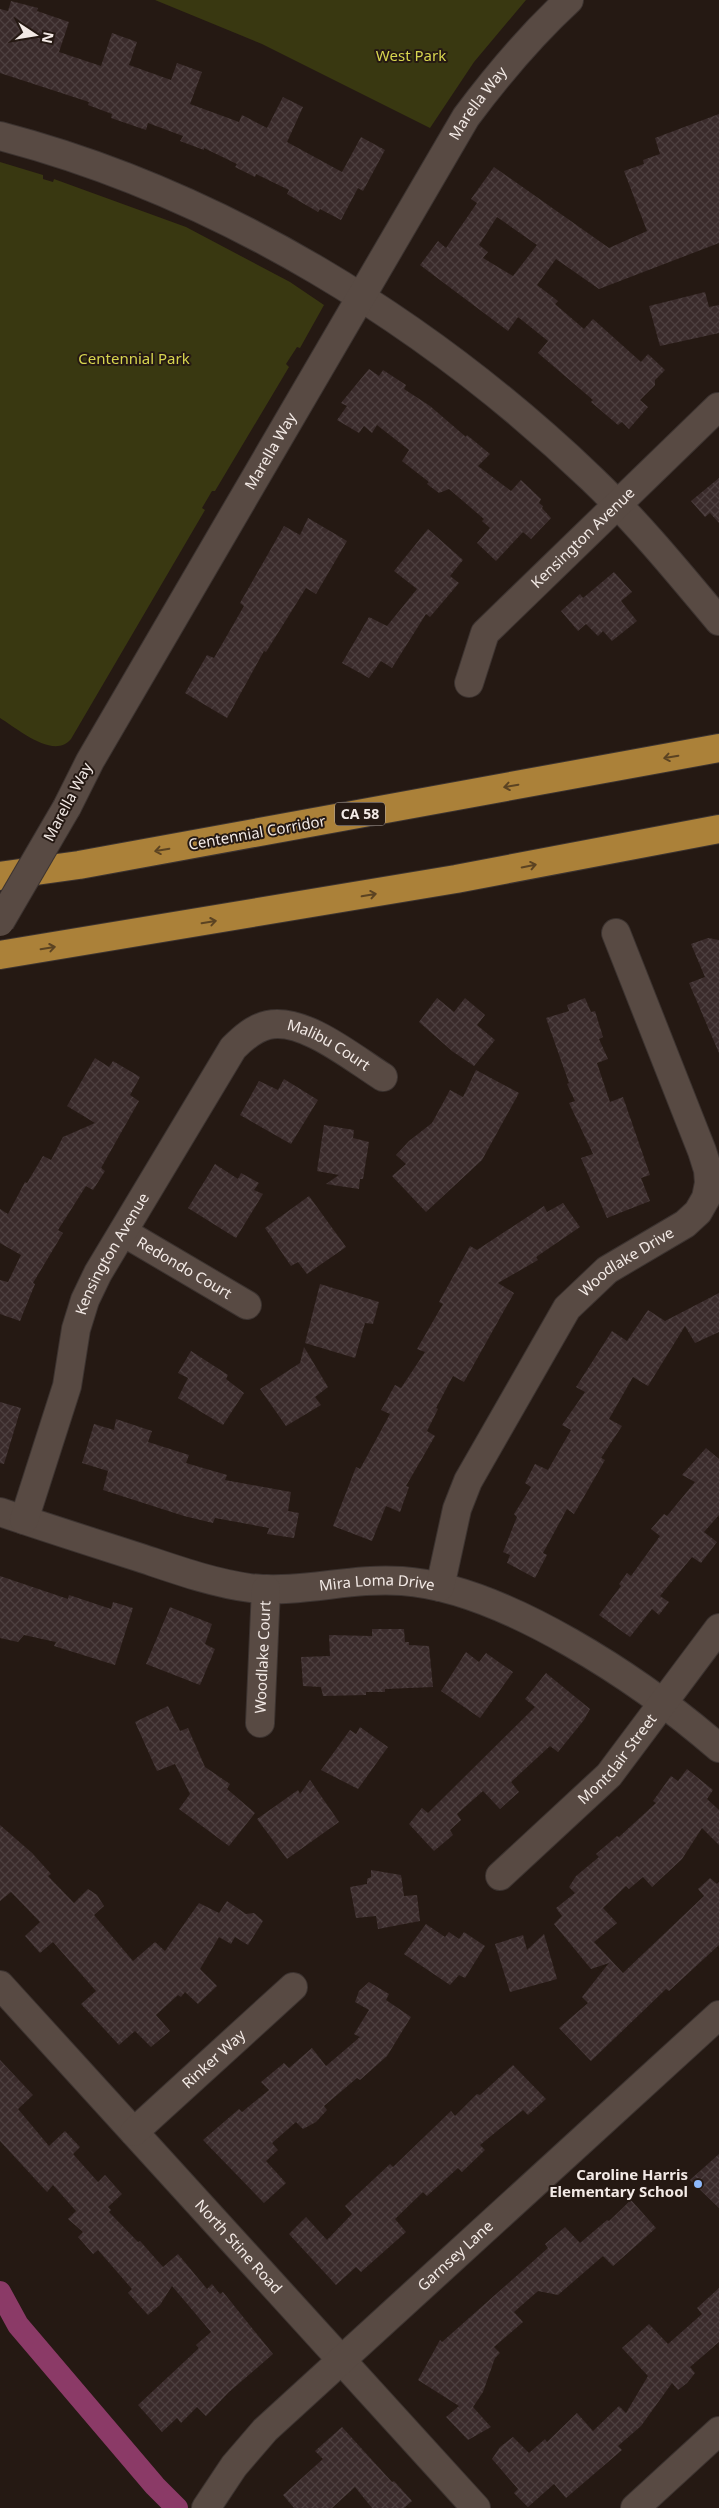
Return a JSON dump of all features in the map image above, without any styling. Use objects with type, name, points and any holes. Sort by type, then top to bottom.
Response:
[{"type":"highway","name":"Centennial Corridor","points":[[0,876],[79,865],[719,748]]},
{"type":"highway","points":[[0,955],[456,879],[719,829]]},
{"type":"street","name":"Marella Way","points":[[0,922],[67,807],[90,760],[466,117],[502,68],[536,31],[569,0]]},
{"type":"street","points":[[0,136],[81,162],[207,213],[281,250],[360,296],[425,340],[484,384],[540,430],[618,505],[660,550],[719,621]]},
{"type":"street","name":"Kensington Avenue","points":[[469,683],[485,634],[718,407]]},
{"type":"street","name":"Woodlake Drive","points":[[440,1586],[457,1509],[468,1481],[563,1314],[584,1290],[607,1270],[685,1224],[698,1212],[706,1198],[709,1183],[708,1170],[702,1151],[616,934]]},
{"type":"street","name":"Kensington Avenue","points":[[12,1516],[68,1386],[76,1329],[85,1300],[123,1232],[233,1048],[253,1031],[269,1025]]},
{"type":"street","name":"Malibu Court","points":[[269,1025],[304,1029],[383,1077]]},
{"type":"street","name":"Redondo Court","points":[[123,1232],[247,1304]]},
{"type":"street","name":"Mira Loma Drive","points":[[12,1516],[214,1582],[266,1589],[303,1588],[362,1581],[402,1581],[440,1586],[474,1596],[510,1611],[581,1650],[663,1704],[719,1748]]},
{"type":"street","name":"Woodlake Court","points":[[260,1723],[266,1589]]},
{"type":"street","name":"Montclair Street","points":[[500,1876],[610,1775],[719,1628]]},
{"type":"street","name":"North Stine Road","points":[[0,1985],[476,2508]]},
{"type":"street","name":"Rinker Way","points":[[134,2132],[293,1988]]},
{"type":"street","name":"Garnsey Lane","points":[[207,2506],[234,2466],[265,2430],[719,2015]]},
{"type":"street","points":[[635,2508],[719,2431]]},
{"type":"green space","name":"West Park","points":[[155,0],[526,0],[474,62],[430,128],[262,44]]},
{"type":"green space","name":"Centennial Park","points":[[0,162],[43,175],[43,179],[53,182],[54,179],[186,227],[290,282],[324,305],[300,348],[297,347],[286,364],[289,367],[215,491],[212,491],[202,508],[205,510],[71,739],[64,745],[55,746],[26,735],[0,718]]},
{"type":"building","points":[[11,1],[38,8],[37,11],[69,22],[59,52],[101,66],[112,33],[137,42],[129,65],[171,80],[177,63],[202,72],[190,104],[239,122],[242,115],[267,128],[283,97],[303,107],[287,142],[342,172],[361,137],[385,150],[363,191],[358,188],[341,220],[320,209],[318,212],[287,194],[289,190],[256,174],[255,177],[235,167],[237,164],[204,148],[204,150],[180,141],[183,136],[148,123],[146,130],[111,118],[112,114],[88,105],[89,102],[0,73],[0,9],[8,11]]},
{"type":"building","points":[[719,114],[719,243],[599,289],[556,259],[537,285],[558,301],[555,304],[584,329],[593,319],[641,362],[648,354],[665,370],[655,380],[655,385],[640,400],[648,407],[629,429],[622,422],[618,425],[591,402],[593,400],[538,353],[548,341],[518,317],[508,331],[420,265],[438,241],[446,248],[477,203],[471,199],[494,167],[609,248],[647,231],[624,171],[644,164],[643,160],[660,154],[655,138]],"holes":[[[497,217],[537,245],[513,276],[483,258],[488,252],[479,245]]]},
{"type":"building","points":[[705,292],[709,307],[719,305],[719,333],[660,346],[649,306]]},
{"type":"building","points":[[369,369],[379,376],[383,370],[406,385],[404,389],[430,406],[466,437],[467,435],[490,454],[478,466],[511,491],[521,480],[541,499],[539,503],[551,518],[531,539],[523,532],[496,561],[477,543],[490,528],[482,521],[484,519],[449,489],[439,493],[427,484],[429,482],[402,461],[409,450],[377,425],[372,433],[364,426],[359,433],[337,420],[347,406],[341,403]]},
{"type":"building","points":[[719,478],[719,523],[710,513],[705,517],[691,501]]},
{"type":"building","points":[[308,518],[347,541],[316,594],[306,588],[266,652],[264,651],[227,718],[185,693],[207,655],[214,658],[244,606],[240,603],[284,526],[300,535]]},
{"type":"building","points":[[428,529],[463,560],[450,576],[459,583],[430,617],[426,614],[392,668],[381,661],[369,678],[342,663],[369,617],[387,626],[417,589],[394,571]]},
{"type":"building","points":[[614,572],[632,592],[621,601],[637,621],[612,641],[603,631],[598,636],[586,624],[578,631],[561,611],[580,594],[583,598]]},
{"type":"building","points":[[708,938],[719,940],[719,1053],[689,983],[705,977],[691,944]]},
{"type":"building","points":[[437,998],[454,1012],[465,998],[485,1015],[477,1025],[495,1040],[474,1066],[452,1051],[419,1022]]},
{"type":"building","points":[[585,998],[591,1012],[595,1011],[603,1037],[599,1039],[608,1059],[597,1063],[610,1102],[623,1097],[650,1175],[641,1178],[650,1201],[607,1218],[581,1158],[593,1154],[569,1103],[575,1101],[567,1084],[569,1083],[546,1018],[569,1011],[567,1005]]},
{"type":"building","points":[[95,1058],[109,1067],[113,1061],[140,1077],[130,1095],[139,1101],[101,1168],[105,1171],[93,1190],[86,1186],[58,1230],[63,1233],[33,1283],[35,1284],[20,1321],[0,1314],[0,1280],[8,1282],[21,1255],[0,1243],[0,1209],[8,1214],[25,1182],[27,1183],[43,1156],[51,1160],[63,1137],[95,1123],[67,1106]]},
{"type":"building","points":[[476,1070],[519,1093],[482,1160],[426,1212],[392,1176],[406,1164],[396,1155],[409,1141],[432,1123],[450,1090],[463,1097]]},
{"type":"building","points":[[284,1079],[318,1100],[291,1144],[240,1115],[259,1081],[278,1090]]},
{"type":"building","points":[[324,1125],[354,1130],[353,1138],[369,1142],[363,1179],[360,1179],[359,1189],[326,1184],[339,1175],[317,1171]]},
{"type":"building","points":[[215,1164],[238,1179],[241,1173],[259,1183],[254,1190],[263,1194],[236,1238],[188,1208]]},
{"type":"building","points":[[309,1196],[346,1247],[307,1274],[298,1262],[291,1266],[265,1228]]},
{"type":"building","points":[[563,1203],[580,1227],[536,1257],[538,1260],[498,1283],[514,1293],[464,1382],[453,1376],[436,1408],[438,1409],[427,1431],[435,1436],[406,1486],[409,1487],[400,1512],[386,1506],[372,1541],[333,1526],[356,1467],[360,1469],[390,1414],[381,1410],[395,1385],[401,1388],[425,1352],[417,1349],[443,1304],[439,1302],[470,1246],[477,1250],[544,1206],[547,1212]]},
{"type":"building","points":[[320,1284],[379,1302],[373,1324],[365,1323],[355,1358],[305,1343]]},
{"type":"building","points":[[719,1293],[719,1332],[695,1343],[685,1326],[648,1386],[633,1377],[609,1419],[622,1426],[601,1458],[605,1460],[574,1514],[567,1509],[543,1553],[547,1555],[535,1578],[507,1563],[510,1555],[503,1552],[517,1517],[514,1514],[531,1487],[525,1483],[535,1464],[548,1470],[571,1430],[562,1425],[585,1392],[576,1387],[612,1331],[627,1341],[648,1310],[665,1321]]},
{"type":"building","points":[[304,1347],[328,1387],[315,1397],[321,1405],[286,1426],[260,1389],[300,1363]]},
{"type":"building","points":[[191,1351],[228,1375],[226,1379],[244,1393],[223,1425],[178,1398],[188,1378],[178,1373]]},
{"type":"building","points":[[0,1402],[21,1408],[4,1464],[0,1463]]},
{"type":"building","points":[[116,1419],[152,1431],[148,1442],[189,1455],[186,1463],[227,1475],[225,1480],[291,1492],[288,1511],[299,1513],[294,1538],[267,1534],[269,1528],[215,1518],[213,1523],[184,1516],[103,1490],[108,1471],[82,1463],[94,1424],[114,1430]]},
{"type":"building","points":[[706,1448],[719,1459],[719,1515],[704,1532],[717,1542],[701,1563],[692,1557],[660,1596],[669,1602],[659,1615],[652,1609],[630,1637],[599,1615],[621,1586],[619,1584],[627,1573],[631,1576],[660,1536],[651,1529],[664,1514],[667,1516],[695,1482],[682,1475]]},
{"type":"building","points":[[0,1576],[68,1599],[69,1595],[111,1609],[113,1602],[133,1608],[115,1665],[54,1646],[56,1642],[24,1635],[18,1642],[0,1638]]},
{"type":"building","points":[[170,1607],[212,1624],[205,1644],[215,1649],[200,1685],[146,1664]]},
{"type":"building","points":[[372,1629],[404,1629],[405,1642],[409,1642],[409,1645],[429,1646],[433,1687],[385,1689],[385,1692],[366,1692],[366,1695],[323,1696],[321,1687],[303,1686],[301,1657],[330,1656],[329,1635],[372,1636]]},
{"type":"building","points":[[466,1652],[479,1662],[486,1653],[513,1672],[480,1718],[441,1691]]},
{"type":"building","points":[[546,1673],[590,1709],[584,1720],[558,1752],[550,1746],[511,1782],[519,1792],[500,1809],[483,1791],[457,1814],[461,1820],[450,1830],[453,1835],[434,1851],[409,1824],[422,1808],[428,1813],[535,1707],[525,1699]]},
{"type":"building","points":[[168,1706],[180,1731],[188,1728],[205,1767],[230,1784],[227,1789],[255,1813],[229,1846],[179,1809],[190,1794],[175,1764],[157,1771],[135,1722]]},
{"type":"building","points":[[360,1727],[388,1747],[358,1789],[321,1770],[350,1730],[356,1734]]},
{"type":"building","points":[[687,1769],[713,1790],[707,1799],[719,1810],[719,1845],[702,1828],[682,1859],[652,1887],[643,1877],[629,1889],[626,1886],[603,1908],[617,1923],[594,1942],[623,1973],[704,1896],[698,1889],[710,1878],[717,1884],[719,1882],[719,1945],[669,1991],[666,1989],[591,2061],[559,2028],[588,2003],[582,1997],[609,1963],[591,1969],[554,1924],[562,1916],[556,1908],[575,1893],[569,1887],[576,1876],[599,1857],[596,1854],[617,1836],[619,1837],[656,1803],[653,1801],[671,1776],[678,1781]]},
{"type":"building","points":[[310,1780],[339,1822],[287,1859],[257,1819],[298,1790],[300,1794]]},
{"type":"building","points":[[0,1825],[32,1853],[51,1874],[48,1876],[74,1903],[88,1889],[97,1895],[104,1906],[94,1915],[133,1961],[155,1942],[165,1951],[199,1903],[219,1913],[227,1901],[246,1914],[254,1913],[263,1921],[248,1945],[235,1937],[231,1944],[219,1937],[200,1969],[217,1986],[198,2004],[185,1992],[181,1997],[178,1995],[156,2015],[170,2031],[151,2047],[135,2031],[119,2045],[81,2004],[96,1991],[53,1942],[40,1953],[25,1936],[40,1922],[11,1892],[0,1901]]},
{"type":"building","points":[[371,1870],[401,1875],[404,1896],[417,1895],[420,1921],[378,1929],[376,1916],[356,1918],[350,1887],[367,1884],[367,1879],[371,1877]]},
{"type":"building","points":[[426,1924],[445,1937],[449,1932],[459,1939],[464,1932],[485,1946],[465,1978],[459,1975],[450,1985],[404,1954]]},
{"type":"building","points":[[544,1934],[557,1979],[510,1992],[495,1944],[523,1935],[527,1950]]},
{"type":"building","points":[[369,1982],[389,1994],[386,2000],[411,2017],[387,2056],[360,2080],[357,2078],[324,2106],[327,2110],[316,2122],[303,2129],[296,2122],[272,2143],[278,2150],[266,2161],[286,2183],[264,2203],[203,2140],[239,2109],[242,2112],[269,2090],[261,2082],[284,2063],[289,2068],[312,2048],[326,2066],[360,2037],[354,2034],[369,2010],[355,2002],[359,1991]]},
{"type":"building","points":[[0,2060],[33,2095],[18,2109],[49,2146],[65,2131],[80,2147],[73,2154],[98,2182],[105,2175],[122,2194],[108,2207],[111,2210],[109,2212],[138,2242],[140,2241],[163,2267],[178,2254],[207,2289],[212,2284],[220,2294],[223,2292],[273,2354],[229,2392],[206,2416],[197,2407],[181,2423],[177,2418],[162,2432],[138,2405],[199,2348],[196,2345],[211,2332],[172,2286],[160,2305],[148,2315],[128,2293],[132,2289],[98,2250],[93,2254],[78,2237],[83,2232],[68,2219],[76,2211],[53,2185],[47,2192],[0,2141]]},
{"type":"building","points":[[513,2065],[546,2099],[528,2115],[523,2110],[480,2145],[485,2150],[462,2172],[458,2168],[427,2196],[423,2192],[395,2219],[406,2232],[361,2272],[356,2267],[336,2285],[289,2234],[306,2217],[327,2240],[352,2214],[345,2206],[390,2164],[393,2167],[451,2111],[455,2116],[477,2094],[480,2095]]},
{"type":"building","points":[[719,2154],[719,2208],[690,2180]]},
{"type":"building","points":[[631,2200],[656,2228],[613,2266],[603,2256],[558,2295],[538,2291],[514,2312],[523,2322],[494,2347],[500,2353],[495,2358],[483,2392],[473,2407],[491,2427],[468,2440],[446,2417],[459,2406],[418,2380],[440,2340],[442,2342],[548,2248],[545,2244],[565,2227],[580,2243],[607,2220],[609,2221]]},
{"type":"building","points":[[719,2288],[719,2342],[690,2367],[695,2373],[687,2383],[678,2390],[672,2383],[641,2426],[618,2446],[622,2450],[566,2498],[554,2484],[528,2507],[514,2493],[518,2489],[492,2459],[500,2447],[513,2437],[529,2453],[545,2439],[547,2442],[577,2413],[593,2431],[619,2406],[626,2413],[648,2376],[622,2348],[649,2324],[668,2344],[702,2314],[697,2308]]},
{"type":"building","points":[[342,2427],[412,2501],[404,2508],[372,2508],[355,2487],[332,2508],[294,2508],[283,2495],[323,2459],[315,2451]]},
{"type":"waterway","points":[[0,2292],[18,2325],[155,2486],[177,2508]]},
{"type":"place","name":"Caroline Harris Elementary School","points":[[698,2184]]}]
